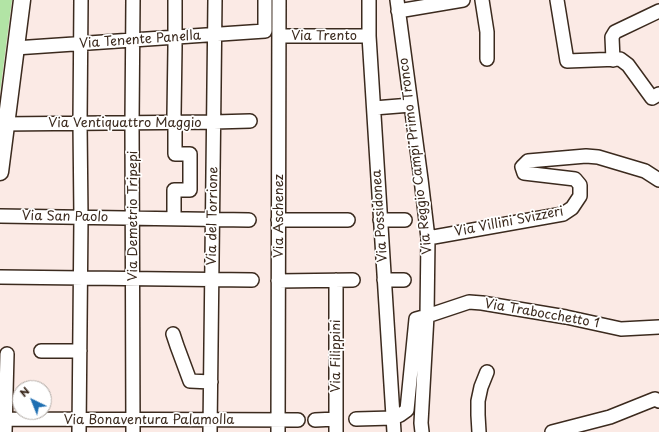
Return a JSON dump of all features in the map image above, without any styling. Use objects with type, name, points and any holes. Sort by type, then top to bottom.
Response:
[{"type":"main road","points":[[0,172],[3,124],[22,0]]},
{"type":"street","points":[[79,426],[75,351],[81,278],[81,0]]},
{"type":"street","name":"Via Demetrio Tripepi","points":[[133,0],[133,426]]},
{"type":"street","points":[[174,219],[174,190],[190,190],[190,154],[175,154],[175,0]]},
{"type":"street","name":"Via del Torrione","points":[[210,426],[215,0]]},
{"type":"street","name":"Via Tenente Panella","points":[[15,48],[265,31],[265,0]]},
{"type":"street","name":"Via Aschenez","points":[[278,426],[279,0]]},
{"type":"street","name":"Via Possidonea","points":[[368,0],[380,220],[394,432]]},
{"type":"street","points":[[397,6],[463,0]]},
{"type":"street","points":[[482,0],[487,32],[487,59]]},
{"type":"street","points":[[557,0],[567,61],[620,60],[628,65],[652,98],[659,94]]},
{"type":"street","name":"Via Reggio Campi Primo Tronco","points":[[397,6],[412,105],[428,238],[427,316],[421,422],[422,432]]},
{"type":"street","points":[[613,60],[612,37],[615,32],[659,11]]},
{"type":"street","name":"Via Trento","points":[[279,36],[369,36]]},
{"type":"street","points":[[374,108],[412,105]]},
{"type":"street","name":"Via Ventiquattro Maggio","points":[[3,124],[250,121]]},
{"type":"street","name":"Via Villini Svizzeri","points":[[428,238],[563,214],[572,208],[580,196],[580,185],[575,179],[524,173],[522,167],[528,161],[586,156],[598,157],[645,171],[659,180]]},
{"type":"street","name":"Via San Paolo","points":[[0,216],[249,220]]},
{"type":"street","points":[[278,220],[348,220]]},
{"type":"street","points":[[380,220],[405,220]]},
{"type":"street","points":[[0,277],[252,280]]},
{"type":"street","name":"Via Filippini","points":[[336,280],[336,426]]},
{"type":"street","points":[[278,281],[353,280]]},
{"type":"street","points":[[384,280],[404,280]]},
{"type":"street","name":"Via Trabocchetto 1","points":[[427,316],[469,302],[566,317],[621,329],[659,327]]},
{"type":"street","points":[[356,419],[393,418],[400,416],[407,410],[416,319],[427,316]]},
{"type":"street","points":[[174,334],[190,381],[211,382]]},
{"type":"street","points":[[41,351],[75,351]]},
{"type":"street","points":[[4,424],[7,354]]},
{"type":"street","points":[[479,432],[478,401],[481,387],[487,372]]},
{"type":"street","points":[[552,432],[610,417],[655,399],[659,401]]},
{"type":"street","name":"Via Bonaventura Palamolla","points":[[4,424],[79,426],[278,426],[298,420]]},
{"type":"street","points":[[315,420],[336,426]]},
{"type":"green space","points":[[0,0],[12,0],[0,93]]}]
